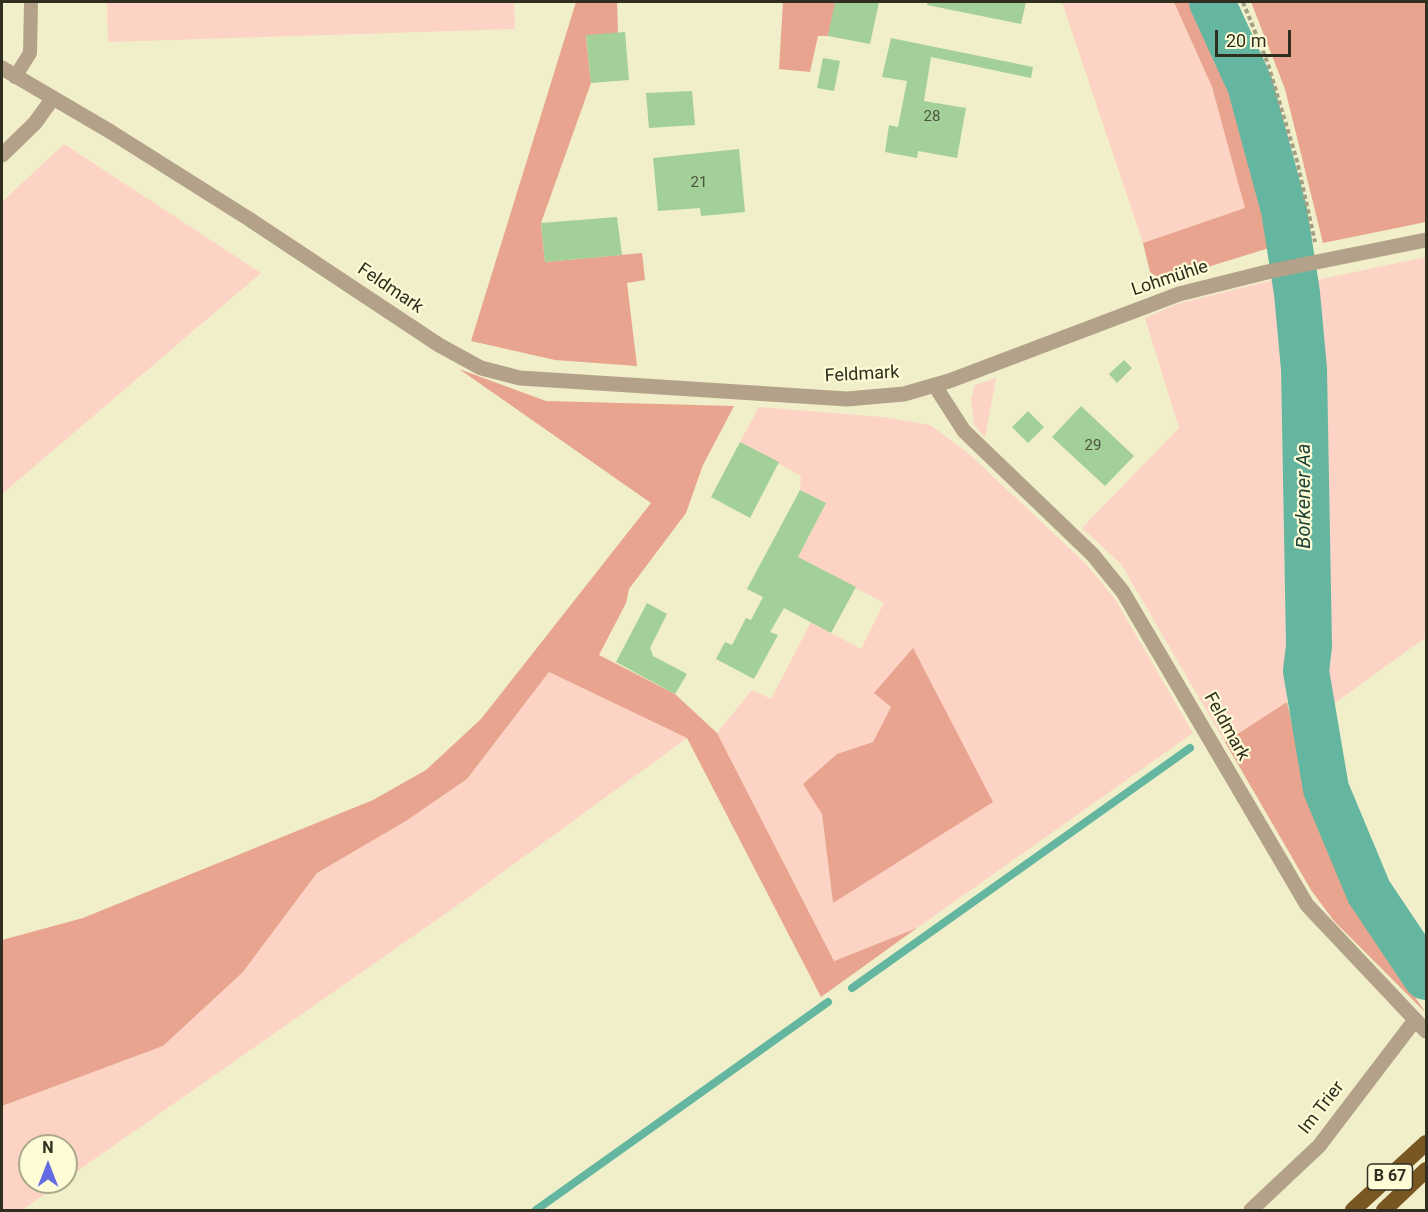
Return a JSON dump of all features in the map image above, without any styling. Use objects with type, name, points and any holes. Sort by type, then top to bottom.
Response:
[{"type":"highway","name":"B 67","points":[[1353,1210],[1426,1143]]},
{"type":"highway","name":"B 67","points":[[1384,1210],[1426,1170]]},
{"type":"street","name":"Feldmark","points":[[2,68],[249,219],[439,345],[481,368],[520,378],[567,383],[847,399],[904,394],[935,386],[964,431],[1093,555],[1123,592],[1307,905],[1426,1031]]},
{"type":"street","points":[[2,155],[35,123],[52,98]]},
{"type":"street","name":"Lohmühle","points":[[935,386],[1179,294],[1267,272],[1426,240]]},
{"type":"street","name":"Im Trier","points":[[1251,1210],[1319,1146],[1415,1020]]},
{"type":"lane","points":[[15,77],[30,52],[31,2]]},
{"type":"path","points":[[1243,2],[1274,85],[1297,161],[1321,261]]},
{"type":"shaded area","points":[[107,2],[514,2],[515,29],[108,42]]},
{"type":"shaded area","points":[[576,2],[617,2],[618,33],[586,36],[591,83],[541,223],[545,262],[642,253],[645,280],[627,283],[637,366],[555,360],[471,341]]},
{"type":"shaded area","points":[[783,2],[836,2],[828,36],[818,36],[810,72],[779,69]]},
{"type":"shaded area","points":[[1062,2],[1174,2],[1212,87],[1246,208],[1143,243]]},
{"type":"shaded area","points":[[1174,2],[1192,2],[1228,87],[1252,164],[1269,248],[1169,279],[1150,272],[1143,243],[1245,208],[1212,87]]},
{"type":"shaded area","points":[[1251,2],[1426,2],[1426,222],[1323,243],[1285,89]]},
{"type":"shaded area","points":[[64,144],[261,273],[2,494],[2,202]]},
{"type":"shaded area","points":[[1426,257],[1426,637],[1328,708],[1321,622],[1320,398],[1312,281]]},
{"type":"shaded area","points":[[1273,280],[1280,326],[1287,702],[1225,742],[1121,564],[1082,528],[1179,428],[1145,318],[1177,304]]},
{"type":"shaded area","points":[[459,369],[546,401],[734,406],[703,465],[686,513],[629,589],[626,603],[599,655],[675,694],[717,733],[834,961],[917,928],[821,997],[687,738],[549,672],[467,779],[406,821],[317,873],[243,972],[163,1046],[2,1106],[2,940],[83,918],[373,800],[426,770],[481,719],[651,503]]},
{"type":"shaded area","points":[[996,378],[985,438],[974,424],[971,399],[975,385]]},
{"type":"shaded area","points":[[759,407],[883,417],[930,425],[969,454],[1085,563],[1115,599],[1193,733],[917,928],[834,961],[717,733],[752,690],[771,699],[811,622],[861,649],[884,603],[798,557],[826,503],[800,490],[801,476],[740,442]],"holes":[[[913,648],[833,903],[822,814],[837,754],[873,742],[891,707],[875,693]]]},
{"type":"shaded area","points":[[913,648],[993,802],[833,903],[822,814],[803,784],[837,754],[873,742],[891,707],[874,693]]},
{"type":"shaded area","points":[[549,672],[687,738],[452,909],[78,1171],[78,1134],[18,1134],[18,1194],[45,1194],[22,1210],[2,1210],[2,1106],[163,1046],[243,972],[317,873],[406,821],[467,779]]},
{"type":"shaded area","points":[[1287,702],[1304,778],[1329,854],[1364,923],[1426,1013],[1334,921],[1311,890],[1225,742]]},
{"type":"building","points":[[835,2],[879,2],[870,44],[828,36]]},
{"type":"building","points":[[928,2],[1026,2],[1021,24],[927,5]]},
{"type":"building","points":[[625,32],[629,80],[591,83],[586,35]]},
{"type":"building","points":[[891,38],[1033,67],[1031,78],[931,57],[924,101],[966,108],[957,158],[918,151],[917,158],[885,152],[889,125],[898,127],[907,81],[882,77]]},
{"type":"building","points":[[823,58],[840,61],[834,91],[817,88]]},
{"type":"building","points":[[692,91],[695,125],[649,128],[646,93]]},
{"type":"building","points":[[739,149],[745,212],[701,216],[700,208],[658,211],[653,158]]},
{"type":"building","points":[[617,217],[622,255],[545,262],[541,223]]},
{"type":"building","points":[[1124,360],[1132,368],[1117,383],[1109,374]]},
{"type":"building","points":[[1081,406],[1134,456],[1105,486],[1052,437]]},
{"type":"building","points":[[1028,411],[1044,427],[1028,443],[1012,427]]},
{"type":"building","points":[[740,442],[779,462],[750,518],[711,497]]},
{"type":"building","points":[[800,490],[826,503],[798,557],[856,587],[831,633],[784,608],[770,632],[778,635],[754,679],[716,659],[725,642],[732,645],[746,618],[751,620],[763,597],[747,589]]},
{"type":"building","points":[[647,603],[667,614],[650,648],[653,656],[687,674],[675,694],[616,662]]},
{"type":"waterway","name":"Borkener Aa","points":[[1212,2],[1250,85],[1284,210],[1297,293],[1304,369],[1309,646],[1306,671],[1326,789],[1369,892],[1426,977]]},
{"type":"waterway","points":[[852,988],[1190,748]]},
{"type":"waterway","points":[[536,1210],[828,1002]]}]
